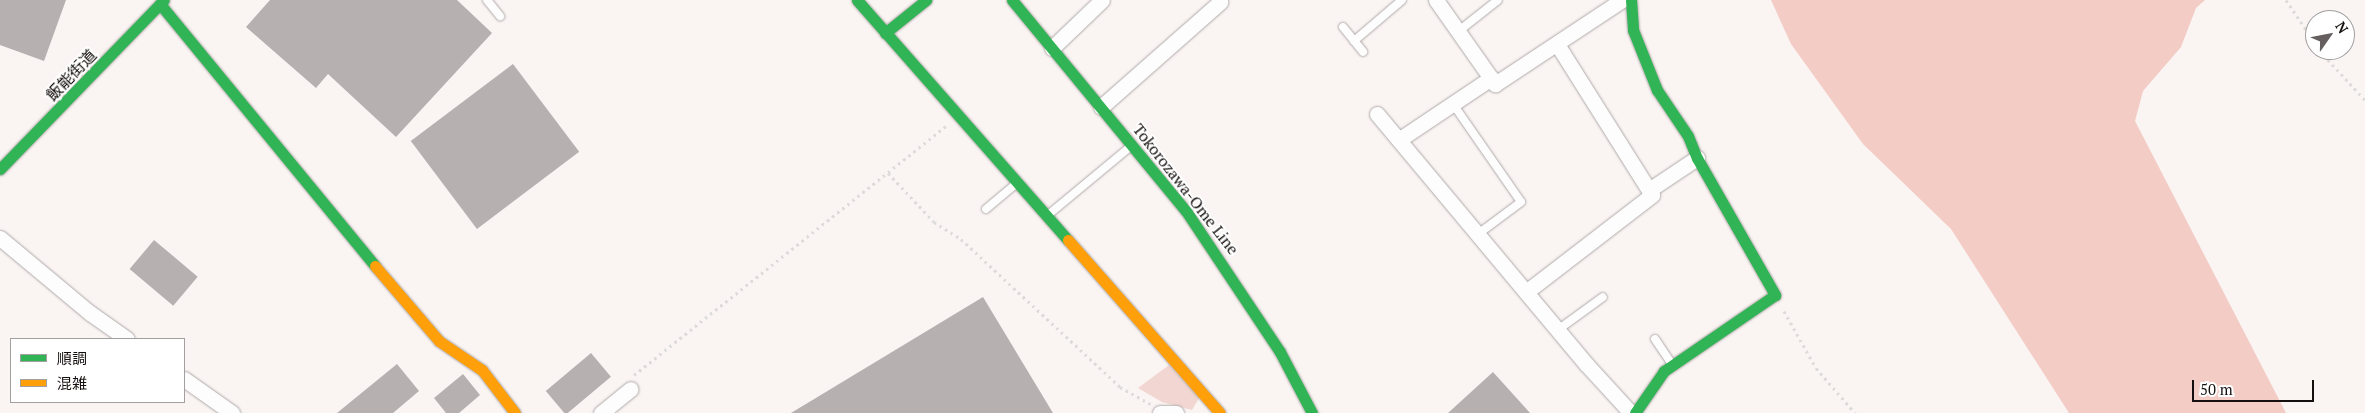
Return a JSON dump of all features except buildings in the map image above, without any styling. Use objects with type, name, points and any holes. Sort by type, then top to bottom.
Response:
[{"type":"street","points":[[857,0],[958,116],[1048,215],[1220,413]]},
{"type":"street","points":[[885,33],[926,0]]},
{"type":"street","name":"Tokorozawa-Ome Line","points":[[1012,0],[1132,144],[1232,276],[1280,352],[1312,413]]},
{"type":"street","points":[[1052,48],[1102,0]]},
{"type":"street","points":[[1436,0],[1460,30],[1495,84],[1622,0]]},
{"type":"street","points":[[1631,0],[1634,30],[1657,90],[1688,136],[1697,158],[1774,295],[1664,371],[1636,413]]},
{"type":"street","points":[[162,2],[423,324],[439,341],[482,370],[515,413]]},
{"type":"street","name":"飯能街道","points":[[0,169],[162,2]]},
{"type":"street","points":[[1101,107],[1220,2]]},
{"type":"street","points":[[1526,292],[1652,195],[1557,44]]},
{"type":"street","points":[[1400,139],[1490,78]]},
{"type":"street","points":[[1377,114],[1400,139],[1405,149],[1526,292],[1632,413]]},
{"type":"street","points":[[1649,190],[1697,158]]},
{"type":"street","points":[[0,238],[90,313],[126,338]]},
{"type":"street","points":[[185,380],[232,413]]},
{"type":"street","points":[[601,413],[632,383]]},
{"type":"lane","points":[[486,0],[500,16]]},
{"type":"lane","points":[[1354,41],[1402,0]]},
{"type":"lane","points":[[1460,30],[1498,0]]},
{"type":"lane","points":[[1343,27],[1363,52]]},
{"type":"lane","points":[[1453,104],[1521,202],[1478,234]]},
{"type":"lane","points":[[1048,215],[1132,144]]},
{"type":"lane","points":[[986,209],[1018,181]]},
{"type":"lane","points":[[1559,329],[1602,297]]},
{"type":"lane","points":[[1655,339],[1673,365]]},
{"type":"path","points":[[2286,0],[2305,28]]},
{"type":"path","points":[[2329,60],[2365,100]]},
{"type":"path","points":[[632,383],[958,116]]},
{"type":"path","points":[[888,173],[934,222],[961,239],[1120,387],[1166,412]]},
{"type":"path","points":[[1774,295],[1816,368],[1855,413]]},
{"type":"shaded area","points":[[1771,0],[2205,0],[2196,8],[2181,47],[2143,91],[2135,121],[2286,413],[2069,413],[1951,229],[1863,144],[1791,44]]},
{"type":"shaded area","points":[[1169,365],[1199,398],[1192,410],[1162,402],[1138,388]]},
{"type":"traffic: fast","points":[[0,169],[164,0]]},
{"type":"traffic: fast","points":[[857,0],[1068,240]]},
{"type":"traffic: fast","points":[[885,33],[926,0]]},
{"type":"traffic: fast","points":[[1012,0],[1186,211],[1280,352],[1312,413]]},
{"type":"traffic: fast","points":[[1631,0],[1633,30],[1657,90],[1688,136],[1697,158],[1775,295],[1664,371],[1635,413]]},
{"type":"traffic: fast","points":[[160,4],[375,266]]},
{"type":"traffic: slow","points":[[1068,240],[1220,413]]},
{"type":"traffic: slow","points":[[375,266],[439,341],[482,370],[515,413]]}]
